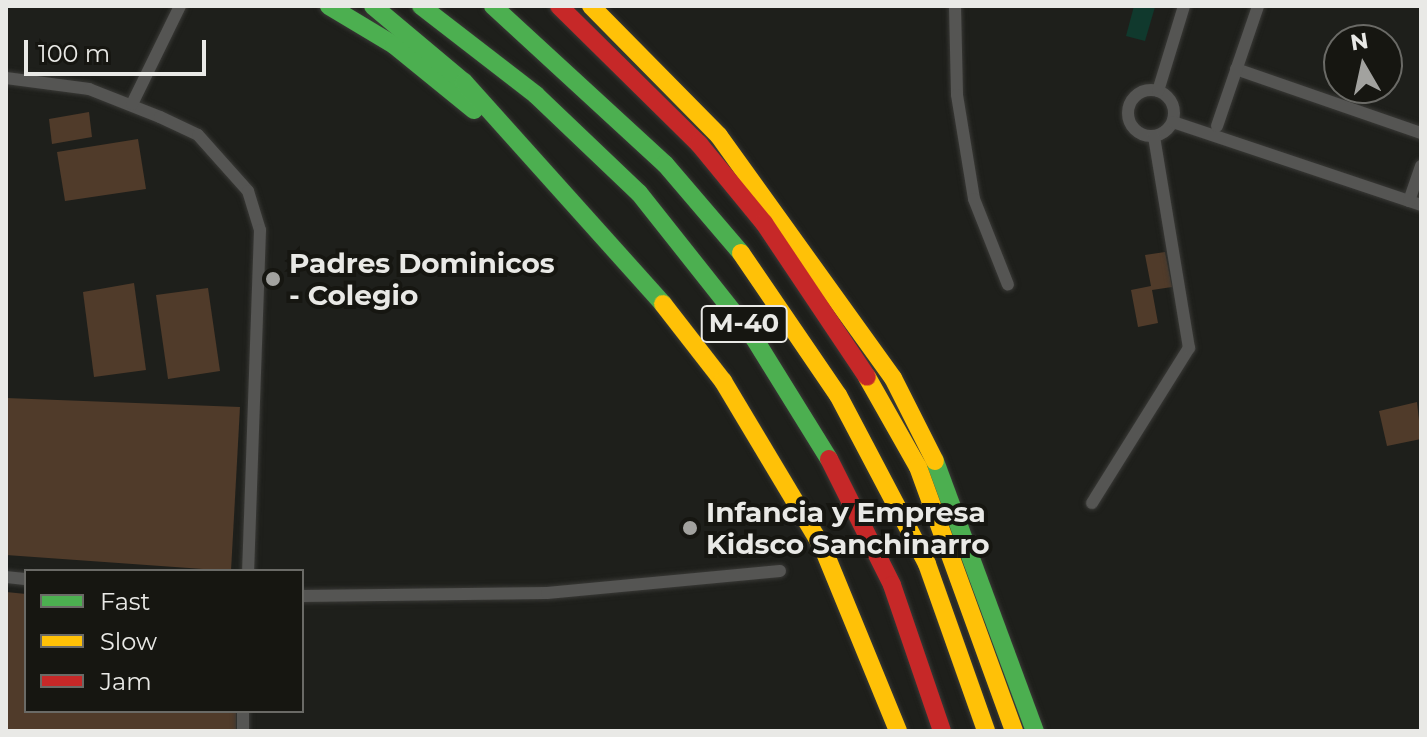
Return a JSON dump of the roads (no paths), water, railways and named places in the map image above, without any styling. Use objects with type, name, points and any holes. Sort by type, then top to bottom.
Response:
[{"type":"highway","points":[[329,6],[394,45],[525,151]]},
{"type":"highway","points":[[373,6],[464,82],[619,249],[723,381],[823,548],[898,731]]},
{"type":"highway","name":"M-40","points":[[421,6],[536,95],[639,193],[754,338],[807,415],[892,585],[942,731]]},
{"type":"highway","name":"M-40","points":[[493,6],[665,164],[733,242],[829,382],[927,564],[986,731]]},
{"type":"highway","points":[[559,6],[699,144],[764,223],[873,386],[918,467],[1014,731]]},
{"type":"highway","points":[[591,6],[719,136],[893,378],[943,479],[1035,731]]},
{"type":"street","points":[[132,104],[180,6]]},
{"type":"street","points":[[955,6],[957,95],[974,199],[1008,285]]},
{"type":"street","points":[[1158,91],[1184,6]]},
{"type":"street","points":[[1217,126],[1258,6]]},
{"type":"street","points":[[1236,69],[1421,133]]},
{"type":"street","points":[[6,78],[72,85],[132,104],[198,135],[233,168],[260,230],[248,569]]},
{"type":"street","points":[[1154,137],[1135,131],[1128,112],[1138,94],[1158,91],[1172,103],[1173,122]]},
{"type":"street","points":[[1154,137],[1173,122]]},
{"type":"street","points":[[1173,122],[1415,203],[1421,166]]},
{"type":"street","points":[[1092,503],[1189,348],[1154,137]]},
{"type":"street","points":[[304,596],[547,593],[780,571]]},
{"type":"place","name":"Padres Dominicos - Colegio","points":[[273,279]]},
{"type":"place","name":"Infancia y Empresa Kidsco Sanchinarro","points":[[690,528]]}]
